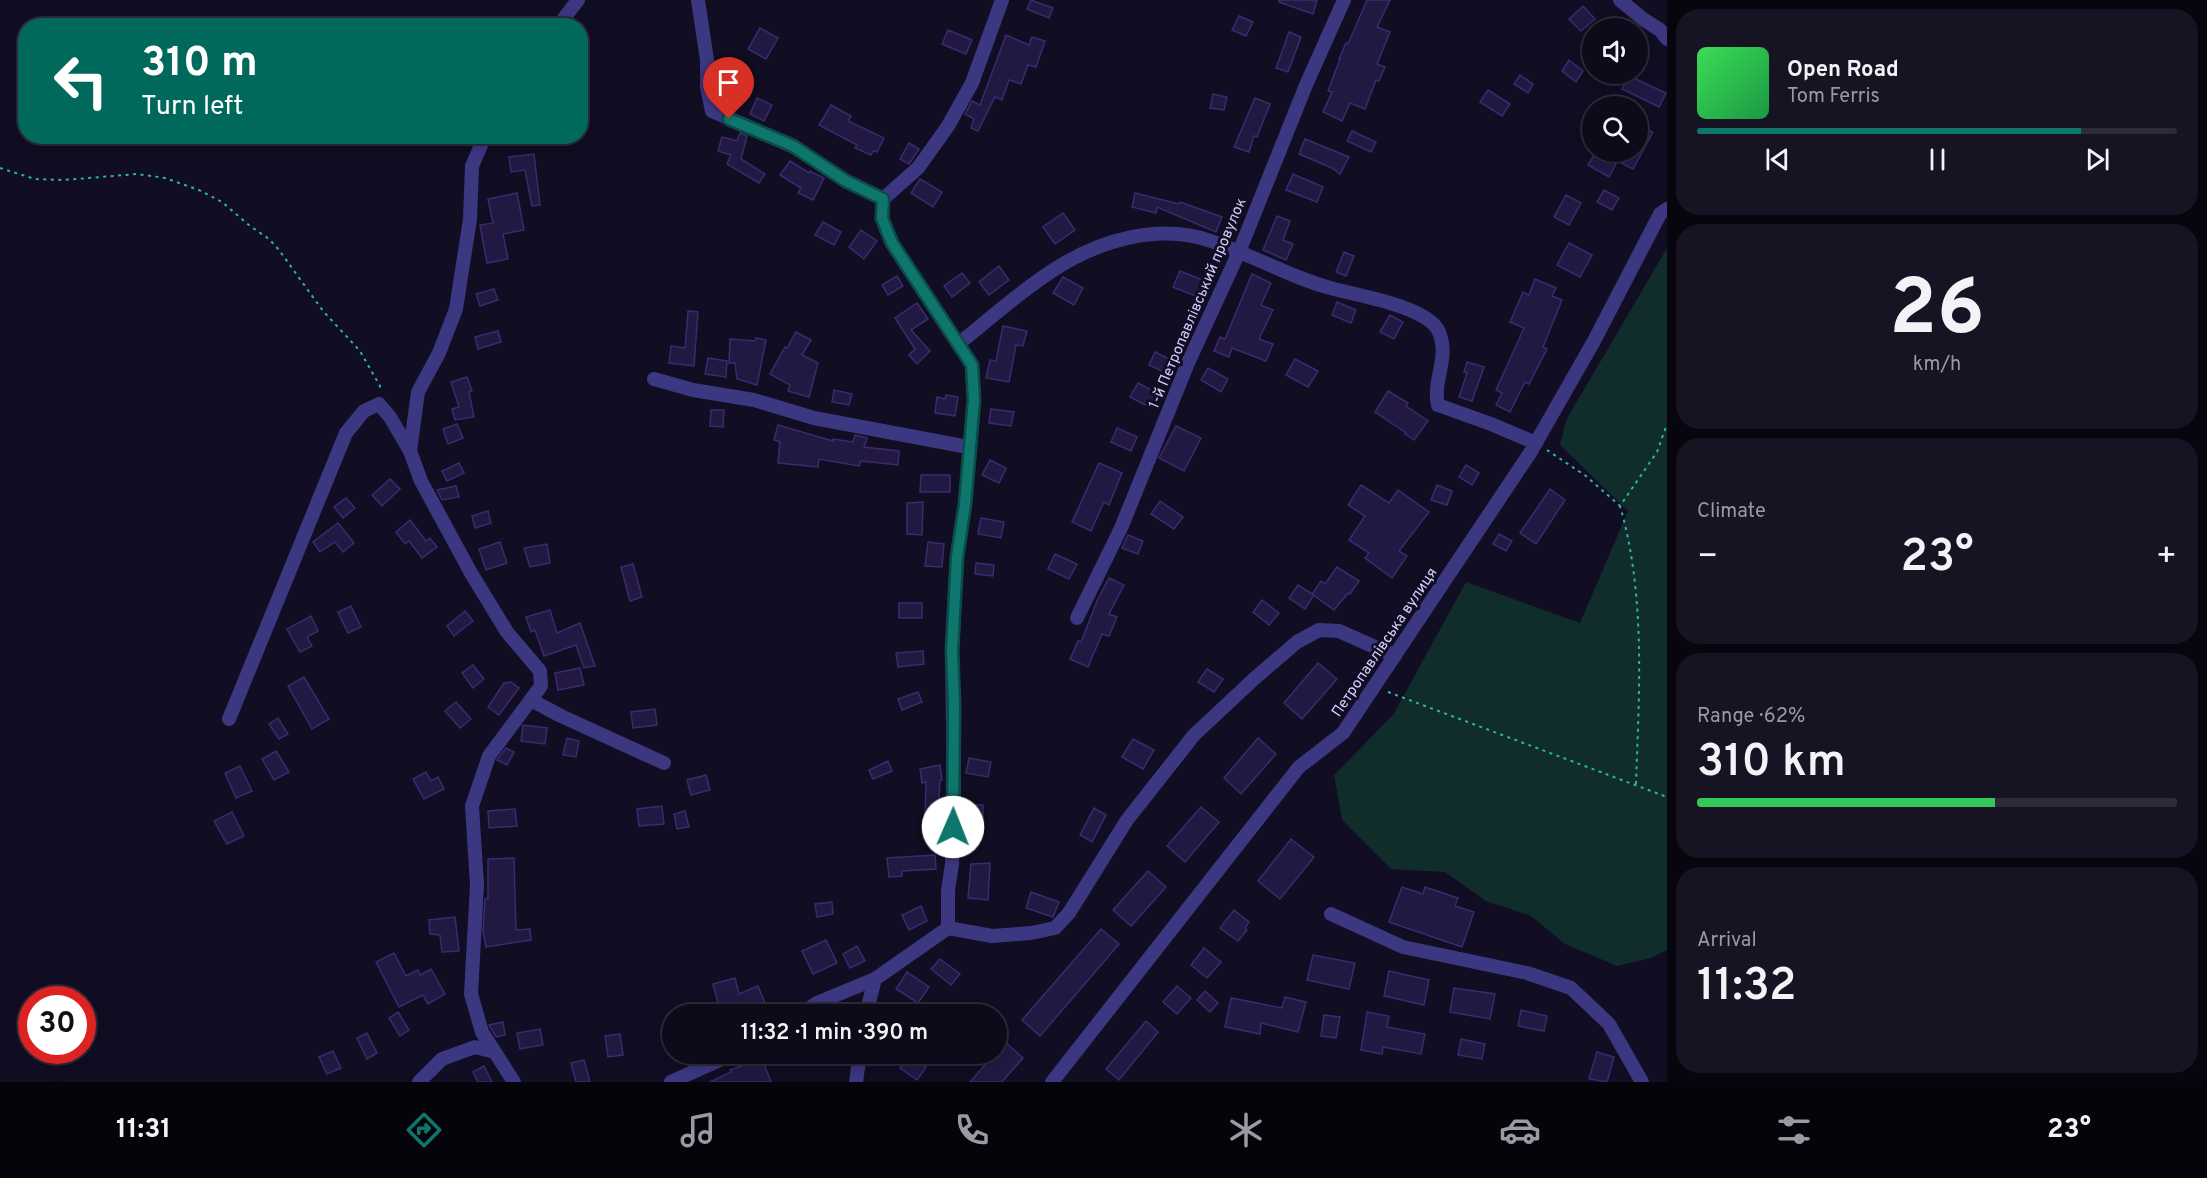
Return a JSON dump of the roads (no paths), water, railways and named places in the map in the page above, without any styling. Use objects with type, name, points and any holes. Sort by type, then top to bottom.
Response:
[{"type":"street","points":[[564,18],[578,0]]},
{"type":"street","points":[[698,0],[707,60],[707,87],[712,111],[793,146],[846,181],[883,199]]},
{"type":"street","points":[[948,927],[948,890],[952,864],[954,808],[952,651],[957,557],[965,504],[974,400],[972,365],[892,243],[882,218],[883,199],[918,168],[948,126],[972,83],[1002,0]]},
{"type":"street","name":"1-й Петропавлівський провулок","points":[[1077,618],[1121,528],[1188,363],[1239,252],[1306,85],[1344,0]]},
{"type":"street","points":[[1620,0],[1660,30],[1667,39]]},
{"type":"street","points":[[410,451],[418,392],[439,353],[456,309],[471,219],[472,166],[482,144]]},
{"type":"street","name":"Петропавлівська вулиця","points":[[1052,1082],[1299,767],[1343,733],[1536,443],[1663,212],[1667,198]]},
{"type":"street","points":[[958,344],[1057,267],[1103,245],[1145,233],[1186,235],[1209,240],[1305,281],[1371,297],[1418,314],[1437,328],[1443,345],[1442,370],[1435,394],[1438,405],[1536,443]]},
{"type":"street","points":[[654,379],[693,390],[754,400],[814,418],[969,447]]},
{"type":"street","points":[[228,719],[346,433],[364,411],[379,404],[390,417],[410,451],[421,480],[471,573],[507,632],[540,671],[541,686],[489,756],[472,806],[477,885],[471,994],[482,1032],[514,1082]]},
{"type":"street","points":[[817,1004],[875,979],[948,927],[992,936],[1031,933],[1055,928],[1069,913],[1127,820],[1194,735],[1297,642],[1319,630],[1339,631],[1395,656]]},
{"type":"street","points":[[531,699],[561,716],[664,763]]},
{"type":"street","points":[[1331,914],[1403,947],[1527,973],[1571,988],[1609,1024],[1642,1082]]},
{"type":"street","points":[[869,1004],[875,979]]},
{"type":"street","points":[[419,1082],[442,1059],[475,1047],[495,1052]]},
{"type":"street","points":[[671,1082],[711,1064]]},
{"type":"street","points":[[856,1082],[858,1064]]}]
